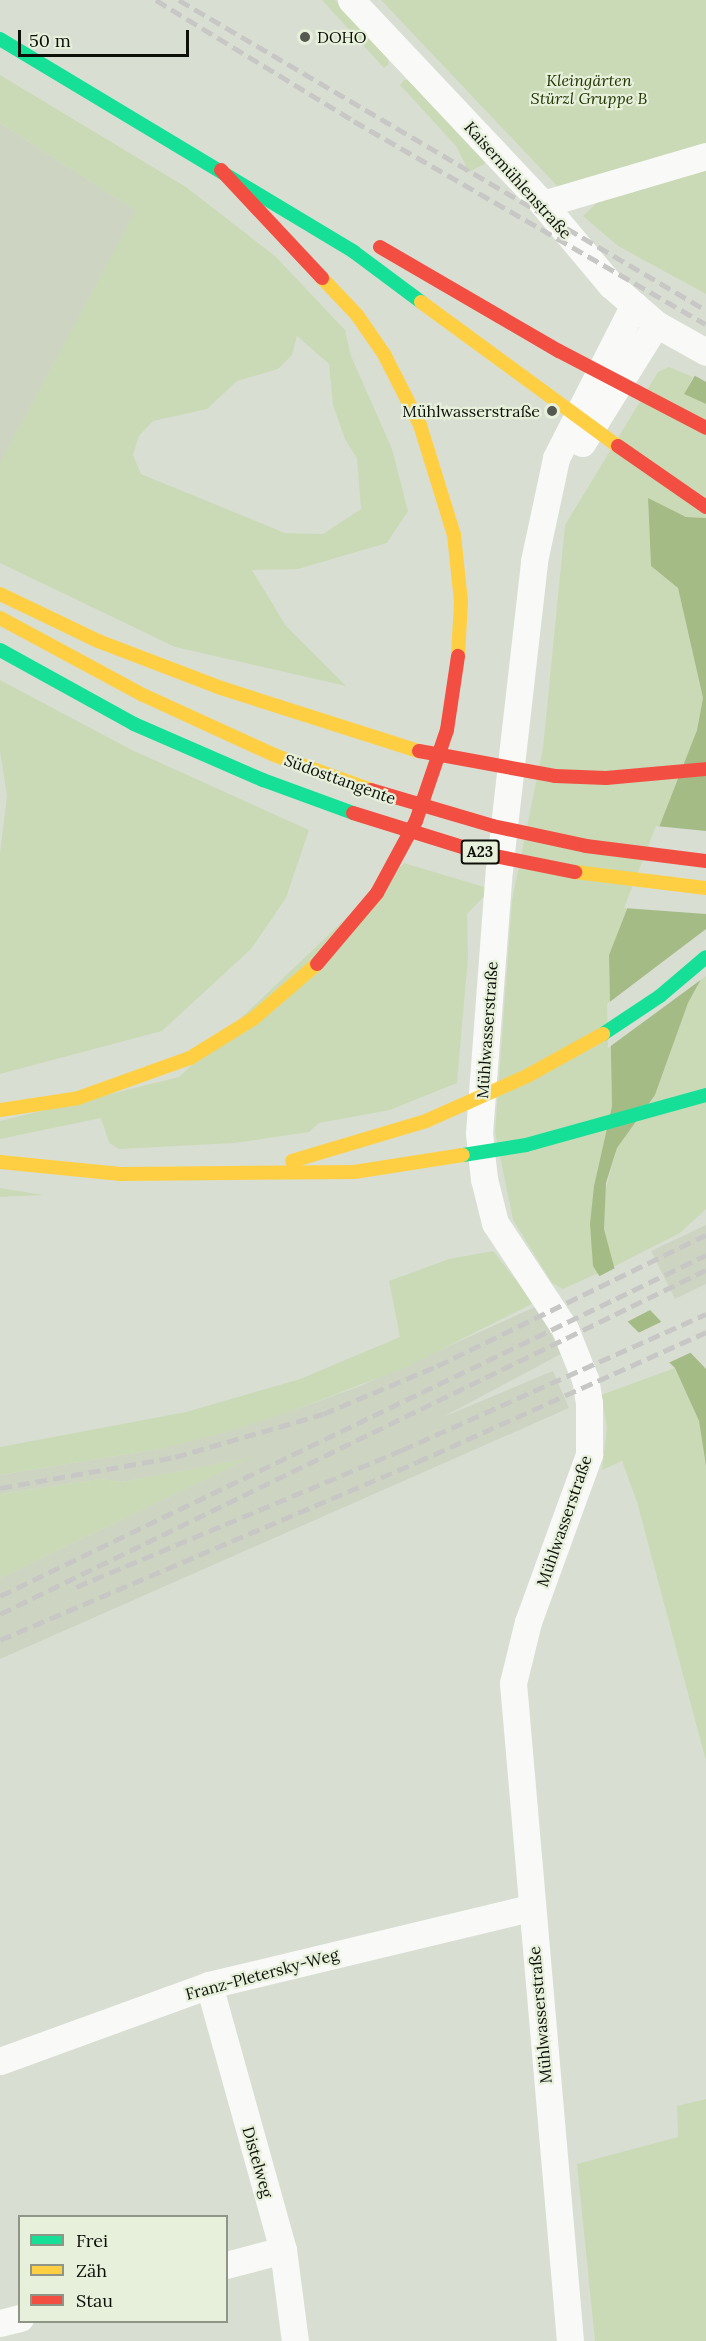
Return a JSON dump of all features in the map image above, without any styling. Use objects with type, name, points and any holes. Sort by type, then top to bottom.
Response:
[{"type":"highway","points":[[0,39],[354,252],[535,383],[662,479],[706,507]]},
{"type":"highway","points":[[221,170],[335,222]]},
{"type":"highway","points":[[0,1110],[78,1098],[158,1072],[190,1058],[253,1020],[300,981],[343,937],[377,893],[416,821],[447,730],[458,663],[461,602],[454,535],[420,424],[384,354],[357,315],[221,170]]},
{"type":"highway","points":[[365,238],[559,351],[706,428]]},
{"type":"highway","points":[[0,594],[98,641],[291,713],[391,744],[501,769],[606,778],[706,769]]},
{"type":"highway","name":"Südosttangente","points":[[0,618],[143,695],[274,755],[394,799],[492,826],[586,846],[706,861]]},
{"type":"highway","name":"Südosttangente","points":[[0,650],[134,724],[263,780],[386,825],[485,854],[581,873],[706,888]]},
{"type":"highway","points":[[253,1172],[389,1133],[497,1091],[594,1040],[660,996],[706,957]]},
{"type":"highway","points":[[0,1162],[120,1174],[354,1172],[399,1167],[526,1145],[706,1095]]},
{"type":"street","name":"Kaisermühlenstraße","points":[[351,0],[543,204],[610,285],[656,324],[701,349]]},
{"type":"street","points":[[543,204],[706,156]]},
{"type":"street","name":"Mühlwasserstraße","points":[[570,2341],[530,1908],[513,1683],[528,1622],[589,1454],[589,1403],[585,1379],[565,1329],[495,1223],[484,1179],[479,1133],[500,865],[534,561],[556,458],[634,305]]},
{"type":"street","name":"Mühlwasserstraße","points":[[546,509],[656,324]]},
{"type":"street","name":"Franz-Pletersky-Weg","points":[[0,2061],[209,1985],[530,1908]]},
{"type":"street","name":"Distelweg","points":[[209,1985],[283,2250],[296,2341]]},
{"type":"street","points":[[228,2264],[283,2250]]},
{"type":"street","points":[[0,2323],[18,2318]]},
{"type":"shaded area","points":[[0,123],[138,212],[0,464]]},
{"type":"shaded area","points":[[706,357],[706,404],[684,394]]},
{"type":"shaded area","points":[[648,498],[686,517],[706,518],[706,970],[688,1003],[655,1095],[617,1148],[606,1183],[604,1229],[616,1274],[706,1369],[706,1466],[699,1421],[675,1368],[628,1322],[593,1266],[590,1224],[594,1186],[612,1106],[609,955],[697,730],[703,698],[678,588],[651,566]]},
{"type":"shaded area","points":[[706,1225],[706,1284],[675,1299],[651,1251]]},
{"type":"shaded area","points":[[537,1306],[561,1354],[443,1417],[553,1371],[569,1408],[0,1659],[0,1578],[247,1459],[122,1482],[100,1479],[0,1494],[0,1475],[159,1449],[292,1411],[360,1386]]},
{"type":"green space","points":[[322,0],[335,0],[389,58],[388,65],[384,68]]},
{"type":"green space","name":"Kleingärten Stürzl Gruppe B","points":[[381,0],[706,0],[706,149],[560,189]]},
{"type":"green space","points":[[0,75],[186,187],[275,256],[345,330],[351,356],[392,449],[408,511],[387,543],[298,569],[252,570],[286,626],[346,686],[175,647],[0,563],[0,463],[136,211],[0,123]],"holes":[[[297,336],[329,364],[333,405],[345,439],[357,459],[361,509],[323,534],[285,533],[141,474],[133,455],[139,436],[153,421],[207,409],[237,381],[278,369],[292,355]]]},
{"type":"green space","points":[[404,80],[409,80],[486,163],[469,172],[456,146],[400,85]]},
{"type":"green space","points":[[706,168],[706,294],[618,246],[583,216],[599,201]]},
{"type":"green space","points":[[669,367],[693,377],[684,394],[706,404],[706,518],[686,517],[648,499],[651,566],[678,588],[703,698],[697,730],[609,955],[612,1106],[594,1186],[593,1266],[598,1273],[563,1289],[552,1283],[513,1220],[495,1132],[512,900],[543,748],[565,525],[658,372]]},
{"type":"green space","points":[[0,680],[132,750],[309,830],[286,898],[251,949],[162,1031],[0,1074],[0,852],[7,796],[0,751]]},
{"type":"green space","points":[[404,863],[491,889],[467,914],[468,957],[457,1083],[390,1110],[319,1123],[309,1132],[235,1143],[119,1149],[109,1143],[101,1118],[0,1139],[0,1121],[179,1077]]},
{"type":"green space","points":[[706,970],[706,1209],[680,1233],[613,1267],[604,1229],[604,1195],[617,1148],[655,1095],[688,1003]]},
{"type":"green space","points":[[0,1188],[44,1195],[0,1197]]},
{"type":"green space","points":[[493,1251],[534,1303],[404,1368],[292,1411],[223,1433],[159,1449],[0,1475],[0,1447],[186,1412],[300,1379],[400,1337],[389,1281],[449,1259]]},
{"type":"green space","points":[[675,1368],[699,1421],[706,1466],[706,1761],[637,1502],[622,1461],[602,1470],[607,1427],[601,1395]]},
{"type":"green space","points":[[250,1458],[0,1578],[0,1494],[100,1479],[122,1482]]},
{"type":"green space","points":[[706,2099],[706,2341],[595,2341],[577,2164],[678,2137],[677,2106]]},
{"type":"pier","points":[[706,354],[706,382],[692,374]]},
{"type":"pier","points":[[656,826],[706,831],[706,914],[624,908]]},
{"type":"pier","points":[[706,929],[706,976],[608,1048],[607,1004]]},
{"type":"pier","points":[[617,1267],[652,1309],[625,1323],[598,1277]]},
{"type":"pier","points":[[663,1321],[692,1352],[666,1364],[636,1334]]},
{"type":"railway","points":[[156,0],[354,121],[706,324]]},
{"type":"railway","points":[[179,0],[706,310]]},
{"type":"railway","points":[[0,1488],[175,1457],[323,1414],[437,1366],[706,1235]]},
{"type":"railway","points":[[0,1596],[706,1255]]},
{"type":"railway","points":[[0,1614],[706,1270]]},
{"type":"railway","points":[[76,1587],[402,1450],[706,1314]]},
{"type":"railway","points":[[0,1640],[417,1462],[706,1332]]},
{"type":"traffic: fast","points":[[0,39],[354,252],[421,302]]},
{"type":"traffic: fast","points":[[0,650],[134,724],[263,780],[353,813]]},
{"type":"traffic: fast","points":[[603,1034],[660,996],[706,957]]},
{"type":"traffic: fast","points":[[463,1155],[526,1145],[706,1095]]},
{"type":"traffic: slow","points":[[322,278],[357,315],[384,354],[420,425],[454,535],[461,602],[458,656]]},
{"type":"traffic: slow","points":[[421,302],[618,446]]},
{"type":"traffic: slow","points":[[0,594],[98,641],[221,688],[419,751]]},
{"type":"traffic: slow","points":[[0,618],[143,695],[274,755],[371,790]]},
{"type":"traffic: slow","points":[[575,872],[706,888]]},
{"type":"traffic: slow","points":[[0,1110],[78,1098],[190,1058],[253,1019],[317,964]]},
{"type":"traffic: slow","points":[[292,1161],[426,1121],[527,1076],[603,1034]]},
{"type":"traffic: slow","points":[[0,1162],[120,1174],[354,1172],[463,1155]]},
{"type":"traffic: jam","points":[[221,170],[322,278]]},
{"type":"traffic: jam","points":[[380,247],[559,351],[706,428]]},
{"type":"traffic: jam","points":[[618,446],[706,507]]},
{"type":"traffic: jam","points":[[317,964],[377,893],[416,821],[447,730],[458,656]]},
{"type":"traffic: jam","points":[[419,751],[555,776],[606,778],[706,769]]},
{"type":"traffic: jam","points":[[371,790],[493,826],[586,846],[706,861]]},
{"type":"traffic: jam","points":[[353,813],[485,854],[575,872]]},
{"type":"place","name":"DOHO","points":[[305,37]]},
{"type":"place","name":"Mühlwasserstraße","points":[[552,411]]}]
